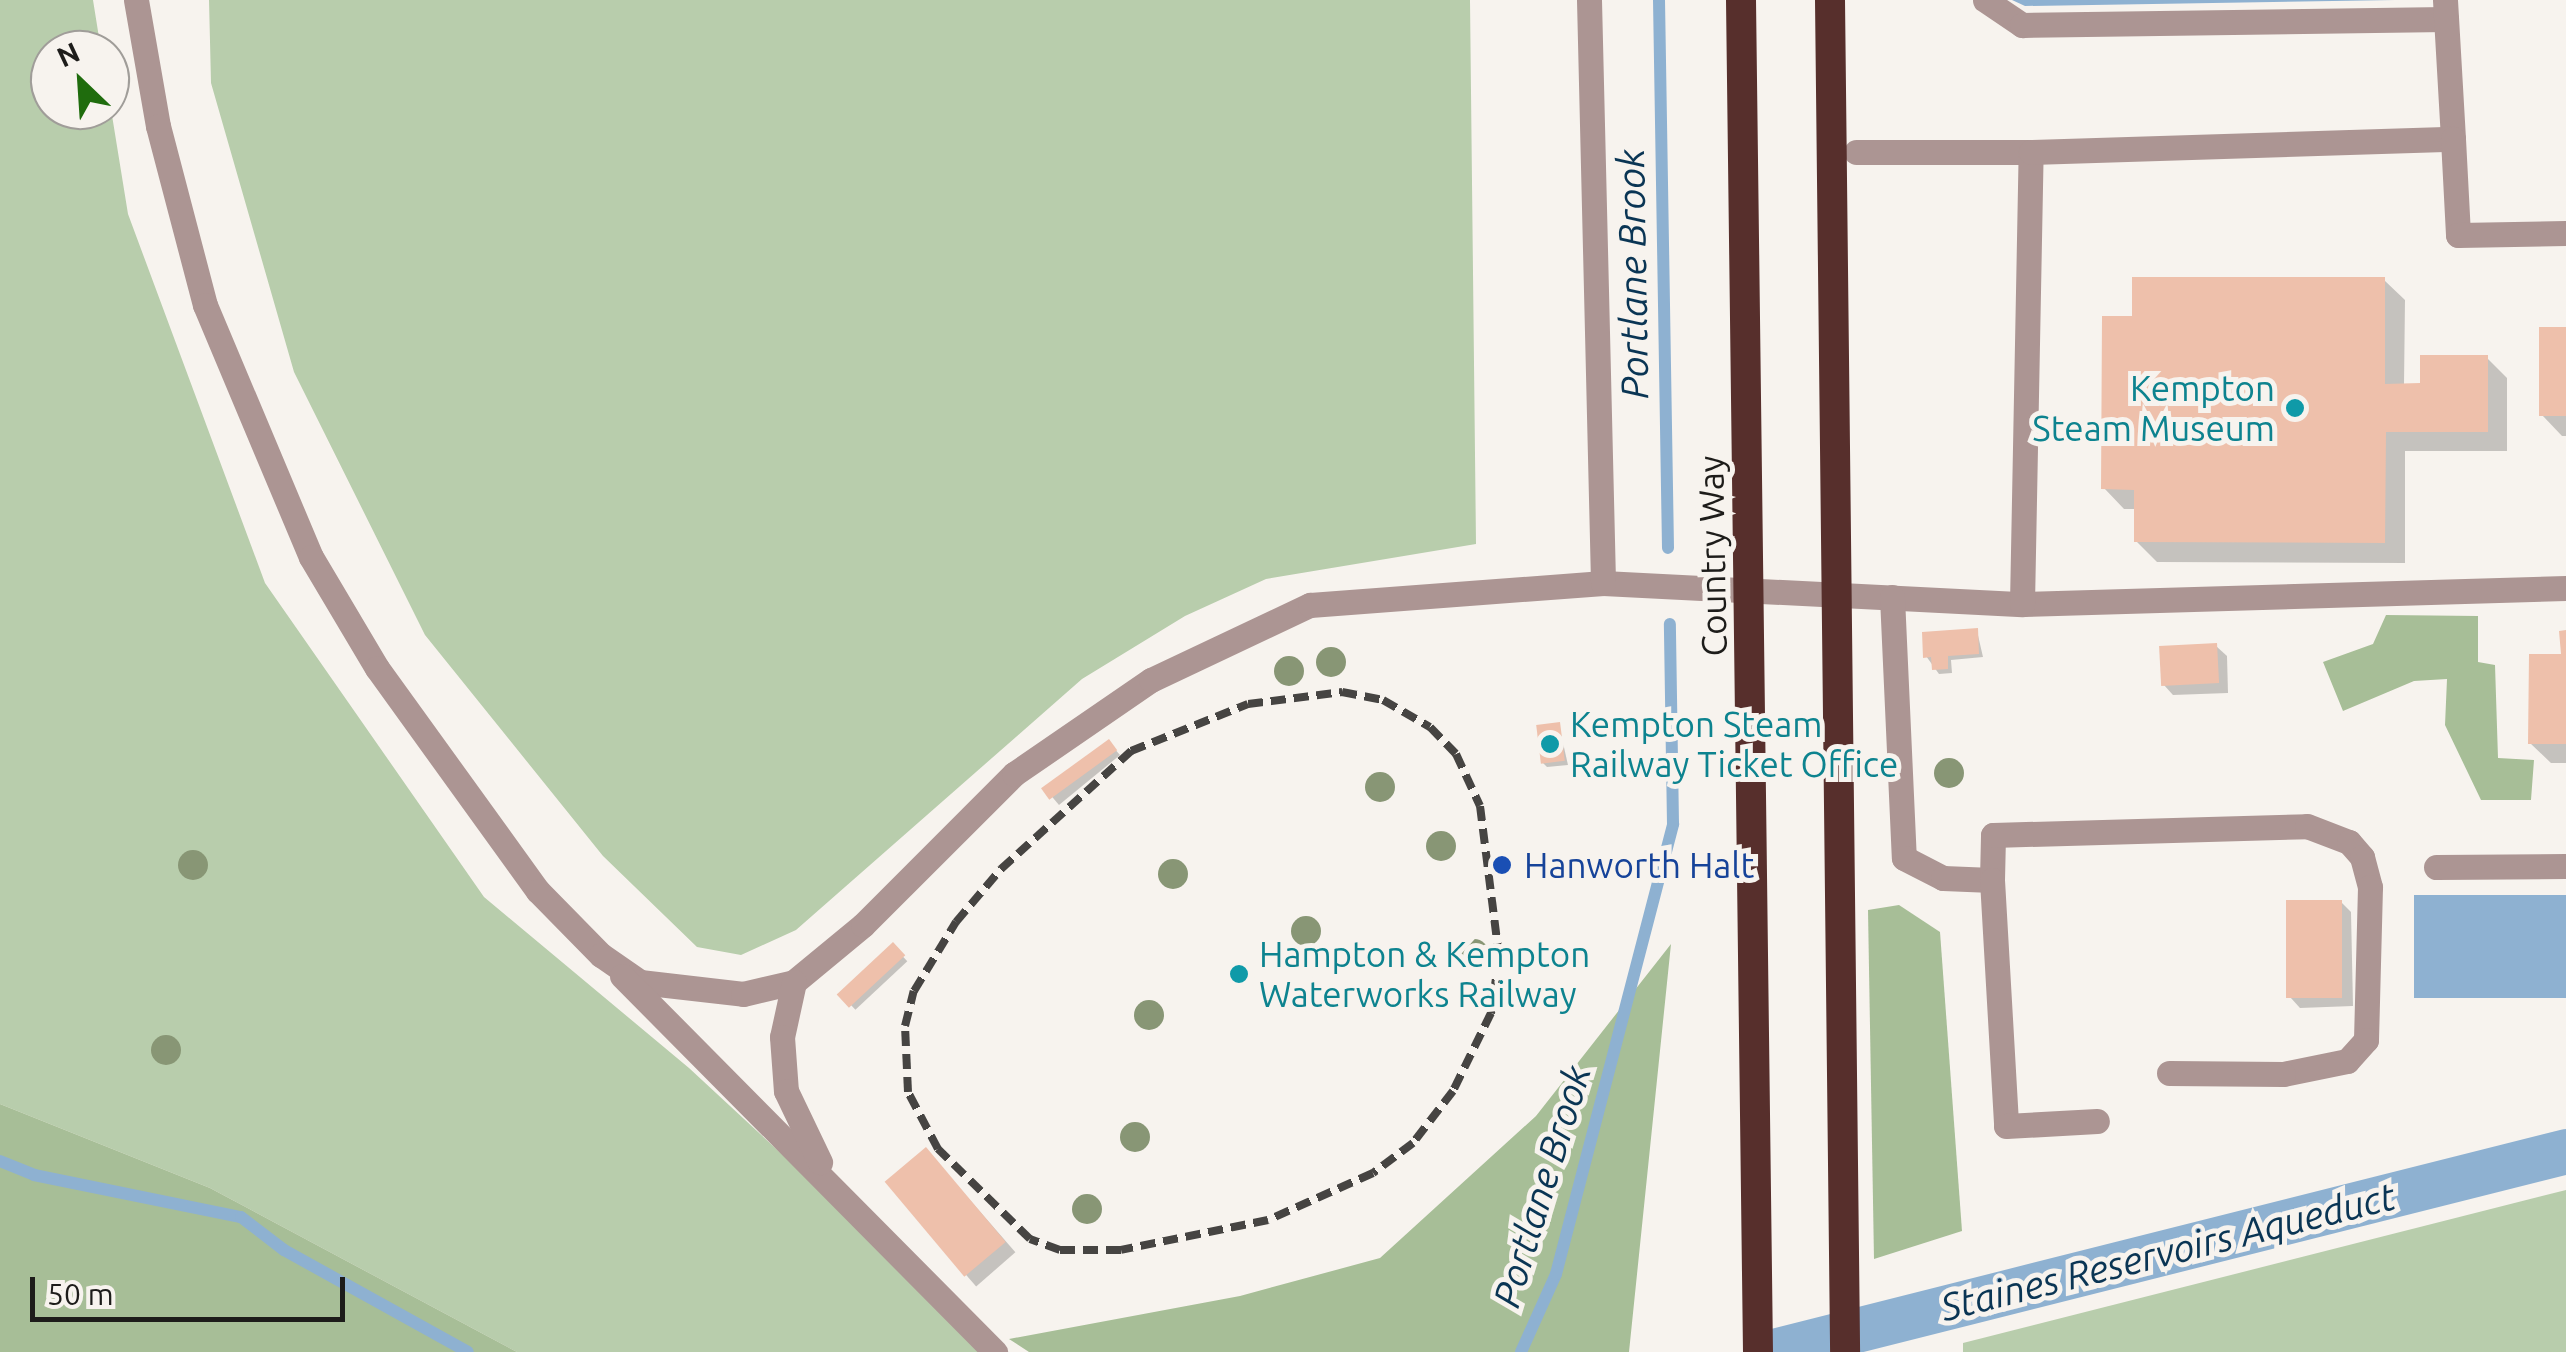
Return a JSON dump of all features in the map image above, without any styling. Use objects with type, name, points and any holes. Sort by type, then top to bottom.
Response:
[{"type":"highway","name":"Country Way","points":[[1740,0],[1758,1352]]},
{"type":"highway","points":[[1830,0],[1844,147]]},
{"type":"highway","points":[[1840,0],[1844,147],[1845,1352]]},
{"type":"lane","points":[[136,0],[158,126],[205,305],[311,557],[377,668],[538,892],[995,1352]]},
{"type":"lane","points":[[1589,0],[1603,583]]},
{"type":"lane","points":[[1985,0],[2022,25],[2446,10],[2458,235],[2566,233]]},
{"type":"lane","points":[[1844,147],[2030,152],[2453,139]]},
{"type":"lane","points":[[2022,604],[2030,152]]},
{"type":"lane","points":[[601,955],[640,982],[689,992],[743,994],[794,982],[863,926],[1014,774],[1151,680],[1310,605],[1603,583],[2022,604],[2566,588]]},
{"type":"lane","points":[[1892,597],[1904,858],[1943,878],[1992,880]]},
{"type":"lane","points":[[2097,1121],[2006,1126],[1992,835],[2307,826],[2349,842],[2362,857],[2370,887],[2366,1040],[2348,1061],[2283,1074],[2169,1073]]},
{"type":"lane","points":[[2436,867],[2566,866]]},
{"type":"lane","points":[[794,982],[782,1037],[786,1092],[803,1134],[848,1206]]},
{"type":"green space","points":[[0,0],[93,0],[98,30],[30,30],[30,130],[114,130],[128,214],[265,583],[484,897],[689,1068],[995,1352],[517,1352],[210,1188],[0,1104]]},
{"type":"green space","points":[[209,0],[1470,0],[1476,544],[1266,579],[1185,616],[1082,679],[796,930],[741,955],[697,947],[603,856],[425,635],[294,372],[211,83]]},
{"type":"green space","points":[[2386,615],[2478,616],[2478,662],[2495,665],[2498,758],[2534,760],[2531,800],[2481,800],[2445,725],[2447,679],[2414,681],[2343,711],[2323,662],[2373,644]]},
{"type":"green space","points":[[1899,905],[1940,932],[1962,1231],[1874,1259],[1868,910]]},
{"type":"green space","points":[[1671,944],[1629,1352],[1029,1352],[1009,1339],[1240,1296],[1380,1258],[1536,1116]]},
{"type":"green space","points":[[0,1104],[210,1188],[517,1352],[0,1352]]},
{"type":"green space","points":[[2566,1190],[2566,1352],[1963,1352],[1963,1343]]},
{"type":"water","points":[[2012,0],[2395,0],[2025,6]]},
{"type":"water","points":[[2414,895],[2566,895],[2566,998],[2414,998]]},
{"type":"building","name":"Kempton Steam Museum","points":[[2132,277],[2385,277],[2385,384],[2420,383],[2420,355],[2488,355],[2488,432],[2386,432],[2385,543],[2134,542],[2134,490],[2101,489],[2102,316],[2132,316]]},
{"type":"building","points":[[2539,327],[2566,327],[2566,416],[2539,416]]},
{"type":"building","points":[[1978,628],[1979,654],[1948,656],[1948,669],[1932,670],[1931,657],[1923,658],[1922,632]]},
{"type":"building","points":[[2566,630],[2566,744],[2528,744],[2529,654],[2561,654],[2559,631]]},
{"type":"building","points":[[2217,643],[2219,683],[2161,686],[2159,646]]},
{"type":"building","name":"Kempton Steam Railway Ticket Office","points":[[1560,722],[1565,761],[1541,764],[1536,725]]},
{"type":"building","points":[[1109,739],[1117,750],[1049,800],[1041,788]]},
{"type":"building","points":[[2286,900],[2342,900],[2342,998],[2286,998]]},
{"type":"building","points":[[893,942],[905,955],[849,1008],[837,995]]},
{"type":"building","points":[[926,1147],[1006,1242],[964,1277],[885,1182]]},
{"type":"waterway","name":"Portlane Brook","points":[[1659,0],[1668,548]]},
{"type":"waterway","name":"Portlane Brook","points":[[1521,1352],[1556,1274],[1673,824],[1670,624]]},
{"type":"waterway","name":"Staines Reservoirs Aqueduct","points":[[1769,1352],[2566,1151]]},
{"type":"waterway","points":[[0,1161],[34,1175],[241,1217],[284,1250],[468,1352]]},
{"type":"railway","points":[[1342,692],[1383,700],[1430,727],[1456,754],[1480,806],[1499,957],[1491,1013],[1453,1091],[1413,1143],[1373,1173],[1268,1220],[1121,1250],[1060,1250],[1030,1239],[938,1149],[908,1092],[905,1026],[914,991],[956,922],[1001,869],[1131,751],[1248,704],[1342,692]]},
{"type":"place","name":"Kempton Steam Museum","points":[[2295,408]]},
{"type":"place","name":"Kempton Steam Railway Ticket Office","points":[[1550,744]]},
{"type":"place","name":"Hanworth Halt","points":[[1502,865]]},
{"type":"place","name":"Hampton & Kempton Waterworks Railway","points":[[1239,974]]}]
